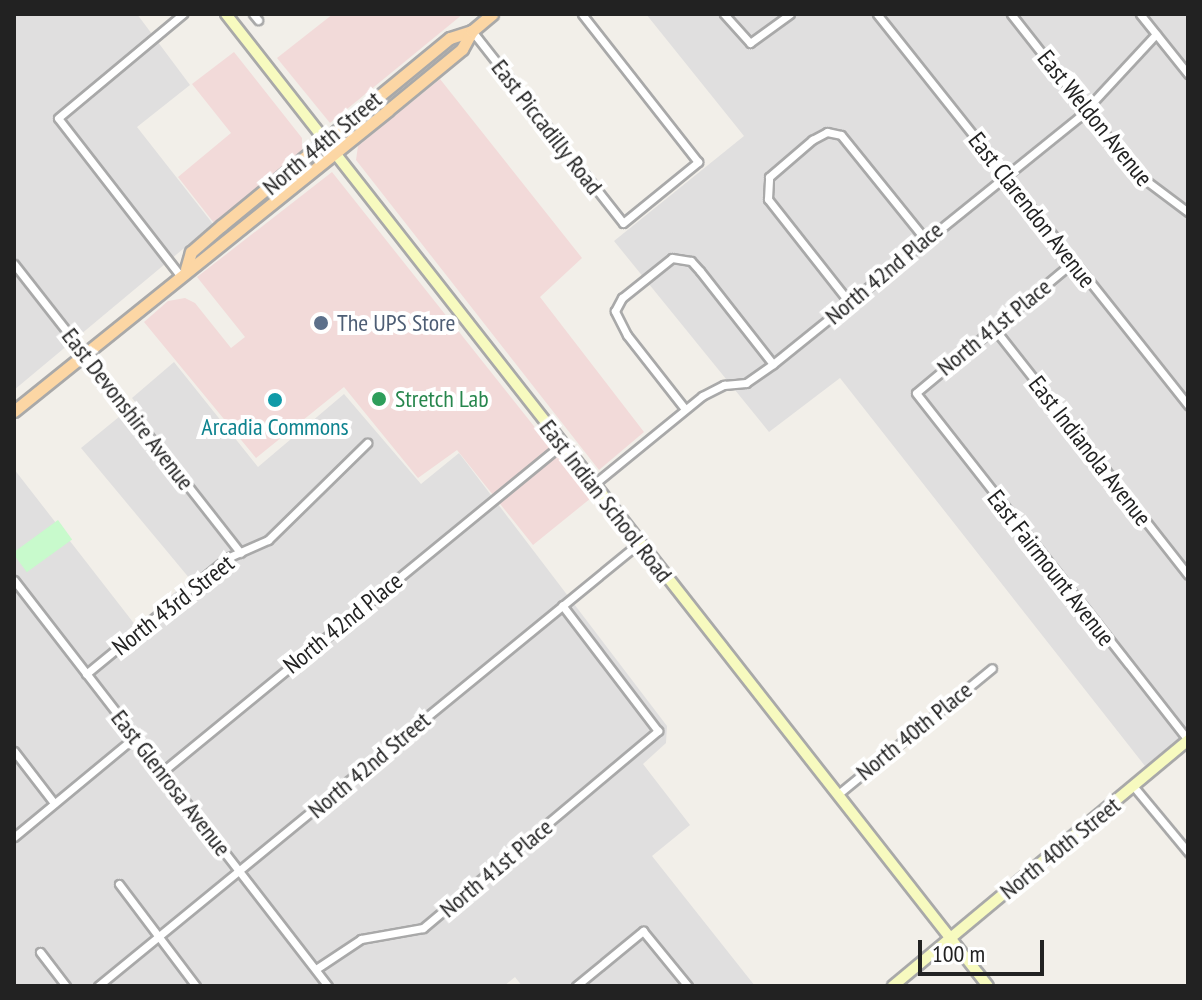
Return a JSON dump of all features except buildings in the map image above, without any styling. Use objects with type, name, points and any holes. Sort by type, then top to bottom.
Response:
[{"type":"main road","name":"East Indian School Road","points":[[226,14],[988,986]]},
{"type":"main road","name":"North 44th Street","points":[[14,411],[182,272],[203,263],[462,49],[472,31],[490,15]]},
{"type":"main road","name":"North 44th Street","points":[[182,272],[191,252],[324,141],[450,38],[472,31]]},
{"type":"main road","name":"North 40th Street","points":[[893,986],[1188,740]]},
{"type":"street","points":[[182,272],[58,118],[183,14]]},
{"type":"street","name":"East Piccadilly Road","points":[[472,31],[623,223],[698,162],[582,14]]},
{"type":"street","points":[[724,14],[750,43],[790,14]]},
{"type":"street","name":"East Clarendon Avenue","points":[[877,14],[1188,405]]},
{"type":"street","name":"East Weldon Avenue","points":[[1011,14],[1136,173],[1188,212]]},
{"type":"street","points":[[1140,14],[1188,74]]},
{"type":"street","name":"North 42nd Place","points":[[593,485],[711,390],[746,383],[773,364],[1003,174],[1087,109],[1156,34]]},
{"type":"street","points":[[849,302],[768,199],[766,183],[827,132],[848,142],[925,239]]},
{"type":"street","points":[[685,409],[627,335],[615,311],[622,298],[679,256],[700,271],[773,364]]},
{"type":"street","name":"North 41st Place","points":[[916,393],[1073,262]]},
{"type":"street","name":"East Devonshire Avenue","points":[[15,268],[241,553]]},
{"type":"street","name":"East Indianola Avenue","points":[[993,327],[1188,575]]},
{"type":"street","name":"East Fairmount Avenue","points":[[916,393],[1188,740]]},
{"type":"street","name":"North 43rd Street","points":[[86,674],[227,558],[268,540],[367,443]]},
{"type":"street","name":"North 42nd Place","points":[[162,772],[562,444]]},
{"type":"street","name":"North 42nd Street","points":[[98,986],[639,543]]},
{"type":"street","name":"East Glenrosa Avenue","points":[[14,580],[328,986]]},
{"type":"street","name":"North 41st Place","points":[[316,969],[361,939],[423,928],[658,731],[562,605]]},
{"type":"street","name":"North 40th Place","points":[[837,795],[992,668]]},
{"type":"street","points":[[14,837],[135,737]]},
{"type":"street","points":[[14,751],[54,803]]},
{"type":"street","points":[[1134,787],[1188,852]]},
{"type":"street","points":[[119,884],[196,986]]},
{"type":"street","points":[[576,986],[643,931],[688,986]]},
{"type":"street","points":[[40,952],[66,986]]},
{"type":"shaded area","points":[[14,14],[137,14],[190,85],[137,127],[213,224],[14,390]]},
{"type":"shaded area","points":[[333,14],[463,14],[330,123],[277,58]]},
{"type":"shaded area","points":[[646,14],[1188,14],[1188,731],[1145,766],[840,378],[769,432],[614,241],[744,136]]},
{"type":"shaded area","points":[[234,52],[302,138],[302,151],[214,223],[178,177],[231,133],[192,84]]},
{"type":"shaded area","points":[[440,79],[582,258],[540,297],[644,432],[599,470],[356,160],[358,146]]},
{"type":"shaded area","points":[[332,172],[591,498],[533,545],[457,450],[418,478],[344,387],[256,458],[144,322],[168,301],[185,298],[195,303],[231,348],[245,337],[197,277]]},
{"type":"shaded area","points":[[174,362],[258,467],[344,394],[421,484],[459,453],[667,726],[666,743],[643,764],[690,825],[652,856],[755,986],[522,986],[515,977],[504,986],[14,986],[14,469],[136,626],[190,579],[81,448],[136,403],[132,398]]},
{"type":"green space","points":[[58,520],[72,539],[27,572],[14,552]]},
{"type":"place","name":"The UPS Store","points":[[321,323]]},
{"type":"place","name":"Stretch Lab","points":[[379,399]]},
{"type":"place","name":"Arcadia Commons","points":[[275,400]]}]
